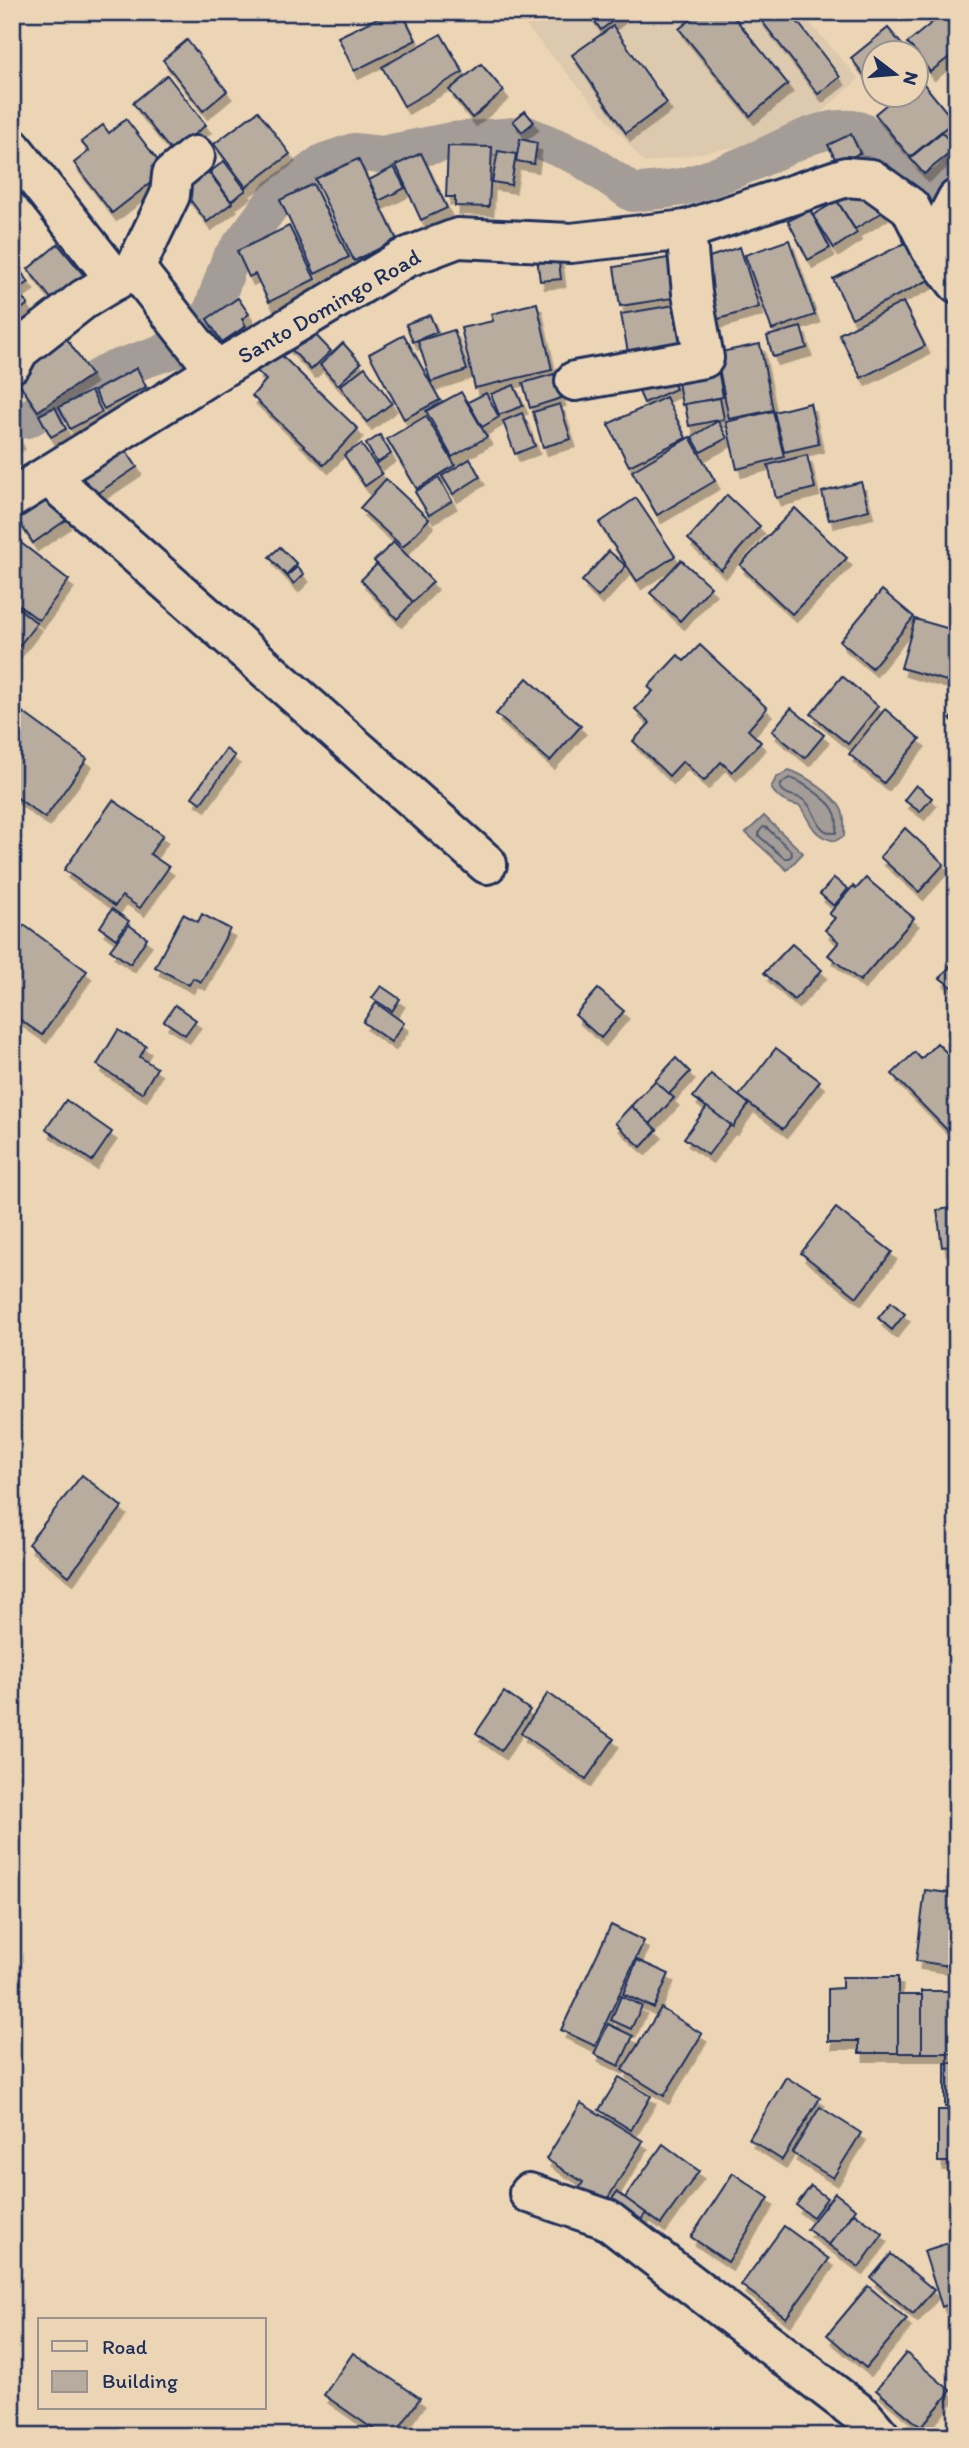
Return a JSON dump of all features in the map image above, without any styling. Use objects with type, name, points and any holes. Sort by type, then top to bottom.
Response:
[{"type":"street","points":[[12,148],[125,274],[198,348]]},
{"type":"street","points":[[12,363],[19,349],[84,299],[125,274],[170,195],[172,175],[195,156]]},
{"type":"street","name":"Santo Domingo Road","points":[[12,498],[49,477],[198,348],[405,258],[458,238],[571,243],[686,230],[846,177],[872,179],[910,207],[931,249],[957,283]]},
{"type":"street","points":[[931,249],[957,199]]},
{"type":"street","points":[[575,381],[704,358],[692,293],[686,230]]},
{"type":"street","points":[[49,477],[487,864]]},
{"type":"street","points":[[529,2193],[606,2219],[863,2416],[880,2436]]},
{"type":"shaded area","points":[[514,12],[800,12],[859,79],[795,136],[645,163]]},
{"type":"water","points":[[789,770],[811,781],[835,801],[843,814],[844,836],[835,841],[822,836],[813,828],[800,806],[783,800],[774,792],[771,788],[776,778]]},
{"type":"water","points":[[764,816],[803,853],[787,870],[746,833]]},
{"type":"building","points":[[390,12],[402,12],[416,40],[354,71],[338,37]]},
{"type":"building","points":[[588,12],[624,12],[601,30]]},
{"type":"building","points":[[700,12],[730,12],[788,84],[750,116],[679,29]]},
{"type":"building","points":[[755,12],[790,12],[840,77],[818,94]]},
{"type":"building","points":[[945,12],[957,23],[957,51],[930,72],[930,38],[913,38]]},
{"type":"building","points":[[613,26],[667,103],[626,133],[572,55]]},
{"type":"building","points":[[888,28],[896,38],[876,38]]},
{"type":"building","points":[[441,34],[463,72],[404,106],[382,67]]},
{"type":"building","points":[[187,40],[227,91],[203,111],[163,60]]},
{"type":"building","points":[[860,51],[860,70],[851,58]]},
{"type":"building","points":[[481,64],[504,91],[472,118],[449,90]]},
{"type":"building","points":[[167,75],[206,125],[172,152],[133,103]]},
{"type":"building","points":[[930,92],[954,121],[910,157],[875,114],[882,108],[930,108]]},
{"type":"building","points":[[258,111],[290,154],[246,187],[214,144]]},
{"type":"building","points":[[525,111],[534,122],[522,132],[513,121]]},
{"type":"building","points":[[126,119],[166,171],[112,213],[74,163],[89,151],[81,142],[103,125],[109,133]]},
{"type":"building","points":[[942,132],[955,149],[924,174],[910,158]]},
{"type":"building","points":[[851,134],[860,153],[838,164],[828,145]]},
{"type":"building","points":[[520,139],[537,143],[534,164],[516,161]]},
{"type":"building","points":[[448,146],[492,147],[489,207],[455,206],[455,197],[446,197]]},
{"type":"building","points":[[498,151],[516,154],[511,185],[492,182]]},
{"type":"building","points":[[421,153],[447,208],[421,220],[396,165]]},
{"type":"building","points":[[358,159],[397,240],[354,261],[315,179]]},
{"type":"building","points":[[224,161],[246,190],[231,201],[210,172]]},
{"type":"building","points":[[394,167],[405,188],[379,201],[369,180]]},
{"type":"building","points":[[206,169],[232,203],[207,222],[181,188]]},
{"type":"building","points":[[313,184],[349,257],[315,274],[280,200]]},
{"type":"building","points":[[866,184],[883,212],[855,229],[838,202]]},
{"type":"building","points":[[837,201],[857,233],[834,248],[813,215]]},
{"type":"building","points":[[810,210],[830,248],[808,260],[788,221]]},
{"type":"building","points":[[289,226],[315,279],[269,302],[255,274],[249,277],[237,251]]},
{"type":"building","points":[[789,240],[815,315],[772,330],[745,255]]},
{"type":"building","points":[[911,240],[931,279],[852,318],[833,279]]},
{"type":"building","points":[[58,244],[87,279],[56,305],[28,269]]},
{"type":"building","points":[[740,247],[759,307],[712,321],[694,262]]},
{"type":"building","points":[[558,254],[561,279],[540,281],[537,257]]},
{"type":"building","points":[[680,256],[686,296],[620,306],[614,267]]},
{"type":"building","points":[[12,261],[29,282],[16,291],[28,304],[12,316]]},
{"type":"building","points":[[238,298],[249,314],[242,319],[246,326],[222,342],[207,319]]},
{"type":"building","points":[[903,302],[925,346],[861,378],[839,334]]},
{"type":"building","points":[[537,303],[552,370],[475,388],[461,328],[493,321],[491,314]]},
{"type":"building","points":[[681,304],[690,358],[631,369],[621,314]]},
{"type":"building","points":[[430,315],[437,332],[413,342],[406,324]]},
{"type":"building","points":[[307,326],[331,351],[311,370],[287,345]]},
{"type":"building","points":[[801,327],[807,348],[773,357],[767,336]]},
{"type":"building","points":[[454,330],[467,370],[431,382],[418,341]]},
{"type":"building","points":[[404,335],[440,400],[404,419],[369,354]]},
{"type":"building","points":[[65,336],[91,375],[38,411],[12,373]]},
{"type":"building","points":[[343,343],[361,363],[338,385],[320,365]]},
{"type":"building","points":[[760,344],[773,410],[729,419],[716,353]]},
{"type":"building","points":[[277,351],[358,429],[324,465],[252,396],[266,380],[257,371]]},
{"type":"building","points":[[716,358],[723,397],[682,405],[675,365]]},
{"type":"building","points":[[365,367],[392,403],[367,422],[340,386]]},
{"type":"building","points":[[667,367],[676,389],[644,403],[634,381]]},
{"type":"building","points":[[137,368],[146,387],[104,409],[94,391]]},
{"type":"building","points":[[554,374],[561,398],[530,408],[523,383]]},
{"type":"building","points":[[514,385],[523,406],[499,415],[491,394]]},
{"type":"building","points":[[91,391],[102,412],[70,429],[59,407]]},
{"type":"building","points":[[461,392],[487,437],[452,457],[426,411]]},
{"type":"building","points":[[486,393],[499,417],[482,427],[468,402]]},
{"type":"building","points":[[666,397],[686,438],[629,466],[608,424]]},
{"type":"building","points":[[720,398],[724,419],[689,426],[685,404]]},
{"type":"building","points":[[810,403],[819,444],[784,452],[774,412]]},
{"type":"building","points":[[560,404],[571,439],[543,447],[533,412]]},
{"type":"building","points":[[55,407],[66,429],[51,437],[39,415]]},
{"type":"building","points":[[773,411],[784,457],[737,469],[726,422]]},
{"type":"building","points":[[522,413],[535,446],[515,454],[503,421]]},
{"type":"building","points":[[426,416],[455,465],[417,489],[387,439]]},
{"type":"building","points":[[718,421],[727,438],[701,452],[692,437]]},
{"type":"building","points":[[12,427],[20,441],[12,446]]},
{"type":"building","points":[[380,435],[391,454],[377,463],[366,444]]},
{"type":"building","points":[[690,437],[715,481],[657,515],[632,471]]},
{"type":"building","points":[[361,444],[382,474],[365,486],[344,455]]},
{"type":"building","points":[[123,446],[137,467],[92,497],[79,476]]},
{"type":"building","points":[[807,455],[815,488],[776,498],[768,465]]},
{"type":"building","points":[[470,459],[480,477],[453,494],[442,476]]},
{"type":"building","points":[[439,478],[452,501],[429,515],[415,492]]},
{"type":"building","points":[[386,479],[429,519],[403,547],[360,508]]},
{"type":"building","points":[[861,482],[869,510],[829,520],[822,492]]},
{"type":"building","points":[[47,491],[66,520],[33,543],[14,514]]},
{"type":"building","points":[[727,495],[760,526],[721,570],[688,539]]},
{"type":"building","points":[[636,498],[675,556],[637,581],[599,523]]},
{"type":"building","points":[[795,508],[847,558],[792,614],[740,565]]},
{"type":"building","points":[[12,536],[69,580],[39,620],[12,600]]},
{"type":"building","points":[[394,542],[433,582],[413,602],[374,561]]},
{"type":"building","points":[[280,547],[297,564],[286,575],[269,557]]},
{"type":"building","points":[[609,551],[626,566],[598,597],[582,581]]},
{"type":"building","points":[[681,560],[711,587],[680,621],[650,593]]},
{"type":"building","points":[[377,564],[413,602],[397,619],[361,580]]},
{"type":"building","points":[[297,567],[304,574],[294,584],[287,576]]},
{"type":"building","points":[[882,590],[914,617],[872,668],[840,641]]},
{"type":"building","points":[[12,603],[37,623],[12,655]]},
{"type":"building","points":[[915,619],[957,631],[957,684],[901,668]]},
{"type":"building","points":[[700,645],[767,708],[748,730],[761,742],[732,772],[721,762],[704,781],[683,761],[669,776],[633,741],[650,723],[635,709],[653,691],[648,687],[678,655],[684,661]]},
{"type":"building","points":[[842,676],[878,706],[848,744],[811,714]]},
{"type":"building","points":[[527,678],[581,726],[550,761],[496,714]]},
{"type":"building","points":[[791,708],[824,735],[805,758],[772,731]]},
{"type":"building","points":[[885,709],[920,739],[884,783],[849,754]]},
{"type":"building","points":[[21,711],[87,759],[45,818],[12,794],[12,724]]},
{"type":"building","points":[[957,711],[957,725],[950,719]]},
{"type":"building","points":[[226,749],[235,756],[201,803],[192,797]]},
{"type":"building","points":[[916,785],[932,798],[920,812],[904,800]]},
{"type":"building","points":[[113,800],[163,835],[150,854],[169,867],[140,908],[122,896],[115,906],[64,870]]},
{"type":"building","points":[[905,828],[944,864],[919,892],[880,857]]},
{"type":"building","points":[[834,878],[848,889],[834,906],[820,894]]},
{"type":"building","points":[[866,878],[914,918],[860,981],[828,955],[839,942],[825,930],[835,918],[829,914],[853,886],[856,889]]},
{"type":"building","points":[[112,909],[129,921],[116,939],[100,927]]},
{"type":"building","points":[[183,914],[198,922],[202,914],[230,929],[201,982],[193,978],[189,985],[155,967]]},
{"type":"building","points":[[24,925],[87,971],[42,1035],[12,1014],[12,942]]},
{"type":"building","points":[[129,925],[147,938],[130,964],[110,950]]},
{"type":"building","points":[[792,944],[822,970],[794,1000],[764,973]]},
{"type":"building","points":[[957,958],[957,991],[940,978]]},
{"type":"building","points":[[381,986],[400,999],[392,1011],[372,998]]},
{"type":"building","points":[[598,989],[624,1011],[601,1038],[575,1015]]},
{"type":"building","points":[[376,1003],[404,1023],[391,1042],[363,1022]]},
{"type":"building","points":[[175,1005],[196,1020],[185,1035],[164,1021]]},
{"type":"building","points":[[118,1030],[146,1046],[140,1057],[157,1068],[142,1093],[97,1065]]},
{"type":"building","points":[[937,1043],[957,1063],[957,1140],[892,1074],[915,1052],[921,1059]]},
{"type":"building","points":[[776,1048],[820,1081],[783,1129],[739,1096]]},
{"type":"building","points":[[676,1058],[690,1072],[669,1094],[655,1081]]},
{"type":"building","points":[[711,1074],[749,1104],[733,1127],[693,1097]]},
{"type":"building","points":[[655,1081],[674,1098],[650,1124],[631,1106]]},
{"type":"building","points":[[66,1100],[112,1132],[92,1161],[46,1129]]},
{"type":"building","points":[[631,1106],[657,1130],[641,1147],[615,1123]]},
{"type":"building","points":[[707,1107],[731,1125],[708,1155],[684,1138]]},
{"type":"building","points":[[957,1207],[955,1278],[950,1246],[942,1247],[937,1210]]},
{"type":"building","points":[[836,1208],[892,1252],[857,1297],[801,1253]]},
{"type":"building","points":[[891,1302],[905,1314],[892,1330],[878,1318]]},
{"type":"building","points":[[82,1475],[122,1507],[69,1576],[28,1544]]},
{"type":"building","points":[[504,1692],[530,1710],[501,1751],[476,1733]]},
{"type":"building","points":[[548,1693],[614,1739],[586,1779],[521,1733]]},
{"type":"building","points":[[925,1890],[957,1894],[957,1967],[916,1961]]},
{"type":"building","points":[[611,1925],[644,1941],[595,2046],[561,2030]]},
{"type":"building","points":[[637,1960],[669,1974],[654,2008],[623,1994]]},
{"type":"building","points":[[842,1977],[898,1977],[898,2053],[859,2053],[859,2041],[828,2041],[828,1989],[842,1988]]},
{"type":"building","points":[[921,1991],[957,1991],[957,2053],[922,2053]]},
{"type":"building","points":[[898,1995],[922,1995],[922,2053],[898,2053]]},
{"type":"building","points":[[621,1996],[642,2006],[631,2029],[611,2020]]},
{"type":"building","points":[[661,2008],[702,2034],[664,2096],[622,2070]]},
{"type":"building","points":[[608,2024],[633,2036],[619,2066],[594,2054]]},
{"type":"building","points":[[945,2063],[957,2063],[957,2107],[945,2107]]},
{"type":"building","points":[[619,2077],[651,2096],[631,2130],[599,2110]]},
{"type":"building","points":[[786,2077],[820,2098],[782,2160],[749,2139]]},
{"type":"building","points":[[581,2103],[643,2141],[600,2211],[574,2196],[583,2182],[546,2159]]},
{"type":"building","points":[[820,2107],[861,2133],[833,2178],[792,2153]]},
{"type":"building","points":[[938,2110],[957,2110],[957,2162],[938,2162]]},
{"type":"building","points":[[663,2144],[699,2171],[661,2224],[625,2198]]},
{"type":"building","points":[[733,2173],[769,2198],[728,2262],[691,2237]]},
{"type":"building","points":[[811,2186],[827,2198],[813,2217],[796,2205]]},
{"type":"building","points":[[617,2192],[646,2213],[630,2234],[602,2213]]},
{"type":"building","points":[[835,2193],[856,2209],[829,2245],[807,2229]]},
{"type":"building","points":[[854,2213],[883,2234],[859,2267],[829,2245]]},
{"type":"building","points":[[784,2226],[829,2259],[786,2318],[741,2285]]},
{"type":"building","points":[[957,2240],[957,2301],[942,2307],[924,2251]]},
{"type":"building","points":[[891,2254],[934,2290],[913,2314],[871,2278]]},
{"type":"building","points":[[868,2286],[907,2319],[866,2368],[827,2335]]},
{"type":"building","points":[[353,2353],[420,2398],[394,2436],[383,2436],[324,2395]]},
{"type":"building","points":[[906,2353],[951,2391],[921,2427],[876,2390]]},
{"type":"building","points":[[957,2417],[957,2436],[940,2436]]},
{"type":"waterway","points":[[12,420],[27,419],[110,371],[177,348],[212,311],[230,260],[276,198],[324,162],[354,152],[382,155],[452,141],[527,135],[580,157],[633,193],[699,182],[813,135],[852,129],[861,131],[875,142],[896,174],[909,187],[924,191],[938,188],[957,173]]}]
